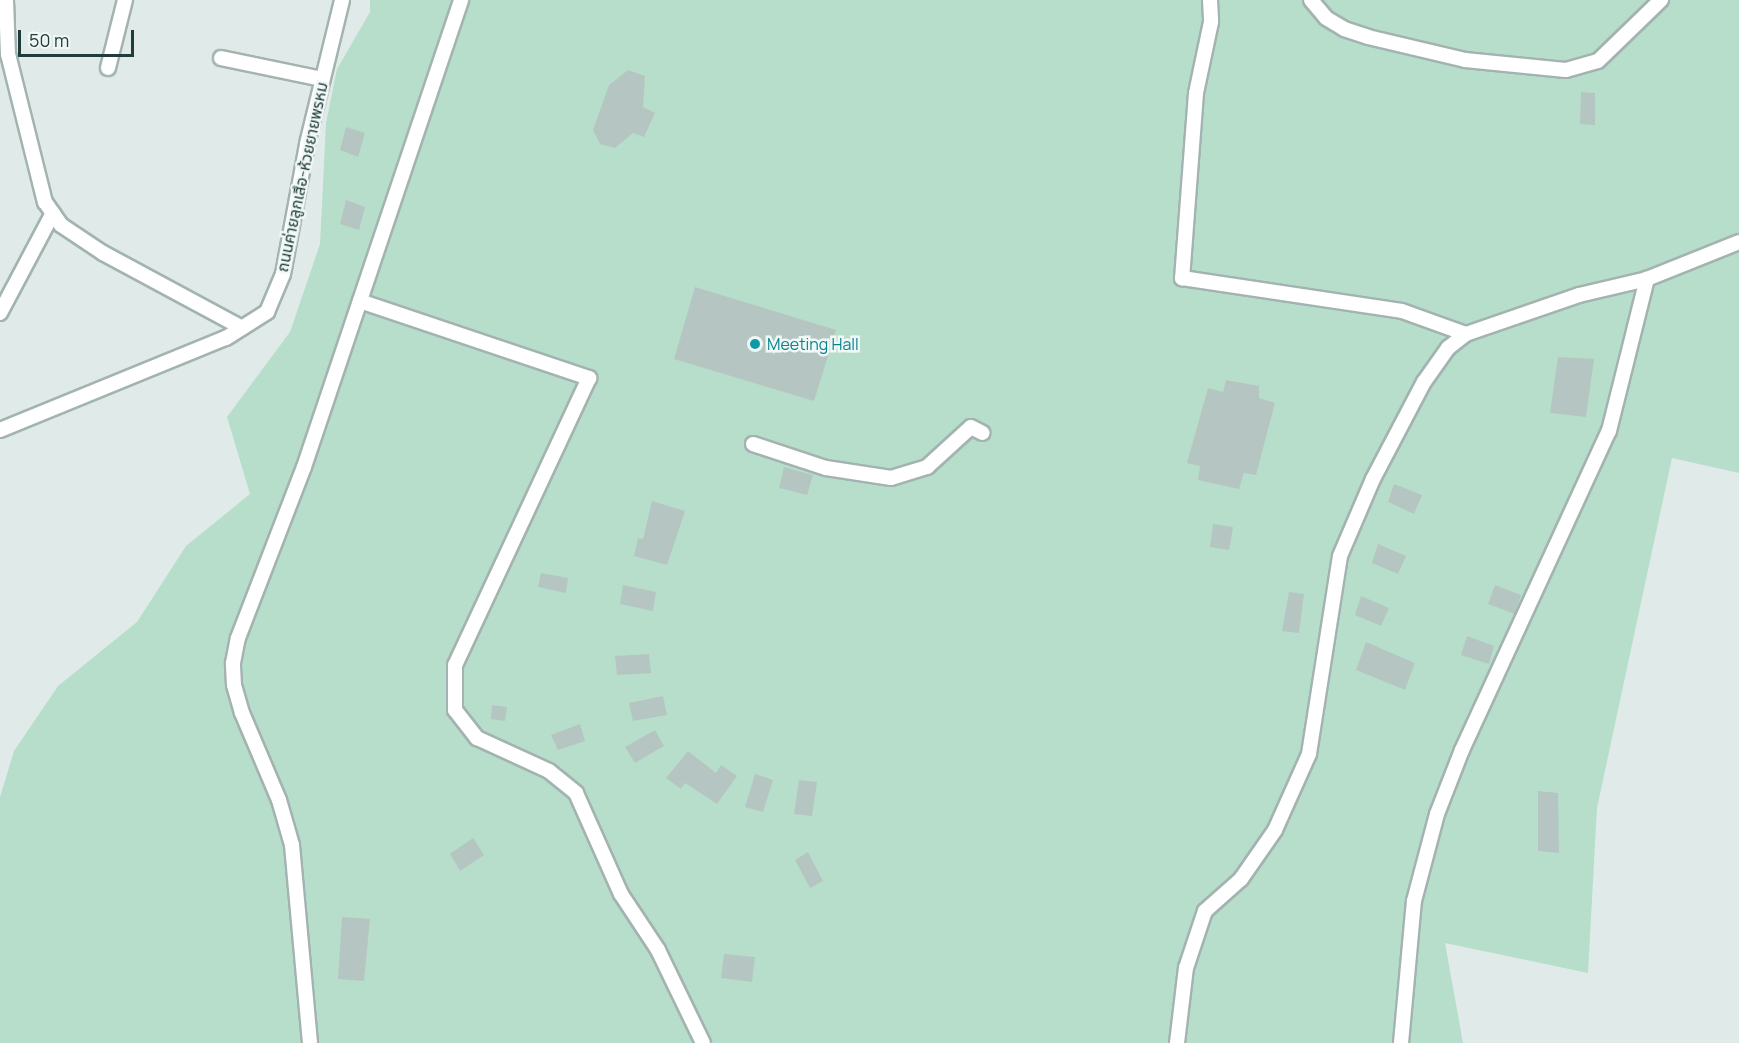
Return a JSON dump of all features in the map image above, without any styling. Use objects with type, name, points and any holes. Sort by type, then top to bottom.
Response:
[{"type":"street","points":[[6,0],[8,54],[45,202],[61,225],[103,253],[242,328]]},
{"type":"street","points":[[108,68],[125,0]]},
{"type":"street","name":"ถนนค่ายลูกเสึอ-ห้วยยายพรหม","points":[[0,430],[215,343],[267,312],[283,274],[322,79],[342,0]]},
{"type":"street","points":[[310,1043],[292,845],[279,800],[242,713],[234,685],[233,663],[238,638],[304,467],[461,0]]},
{"type":"street","points":[[1210,0],[1211,22],[1196,93],[1182,278],[1402,311],[1466,334]]},
{"type":"street","points":[[1311,0],[1326,18],[1344,29],[1368,37],[1465,60],[1566,70],[1598,61],[1661,0]]},
{"type":"street","points":[[221,58],[322,79]]},
{"type":"street","points":[[0,313],[53,213]]},
{"type":"street","points":[[1177,1043],[1186,968],[1205,911],[1241,879],[1275,830],[1309,754],[1340,556],[1373,479],[1424,382],[1448,348],[1466,334],[1579,295],[1647,279],[1739,242]]},
{"type":"street","points":[[1401,1043],[1414,901],[1437,814],[1462,750],[1609,431],[1647,279]]},
{"type":"street","points":[[360,301],[589,378],[455,665],[455,710],[477,738],[549,771],[576,793],[621,894],[658,950],[703,1043]]},
{"type":"street","points":[[753,444],[826,468],[891,478],[927,467],[971,427],[983,433]]},
{"type":"green space","points":[[370,0],[1739,0],[1739,473],[1672,458],[1597,808],[1588,973],[1445,943],[1463,1043],[0,1043],[0,797],[14,751],[58,686],[137,622],[186,546],[250,494],[227,417],[290,332],[320,244],[326,123],[337,69],[370,12]]},
{"type":"building","points":[[628,70],[645,76],[643,107],[655,113],[644,137],[633,133],[615,148],[600,144],[593,130],[609,85]]},
{"type":"building","points":[[1581,92],[1595,93],[1595,125],[1580,124]]},
{"type":"building","points":[[346,127],[365,133],[358,157],[340,150]]},
{"type":"building","points":[[346,200],[365,207],[359,230],[340,224]]},
{"type":"building","name":"Meeting Hall","points":[[695,287],[836,330],[814,401],[674,359]]},
{"type":"building","points":[[1558,357],[1594,359],[1586,417],[1550,413]]},
{"type":"building","points":[[1226,380],[1259,386],[1259,398],[1275,403],[1256,475],[1244,473],[1239,489],[1198,480],[1200,466],[1187,463],[1208,388],[1223,392]]},
{"type":"building","points":[[784,467],[813,475],[807,495],[779,488]]},
{"type":"building","points":[[1394,484],[1422,495],[1414,514],[1388,502]]},
{"type":"building","points":[[652,501],[685,511],[667,565],[634,556],[638,538],[643,539]]},
{"type":"building","points":[[1213,524],[1233,527],[1229,550],[1210,547]]},
{"type":"building","points":[[1378,544],[1406,556],[1398,574],[1372,563]]},
{"type":"building","points":[[541,573],[568,578],[566,593],[538,587]]},
{"type":"building","points":[[623,585],[656,592],[653,611],[620,604]]},
{"type":"building","points":[[1495,585],[1521,595],[1515,614],[1488,604]]},
{"type":"building","points":[[1289,592],[1304,594],[1299,633],[1282,631]]},
{"type":"building","points":[[1361,596],[1389,608],[1381,626],[1355,615]]},
{"type":"building","points":[[1467,636],[1494,646],[1489,664],[1461,655]]},
{"type":"building","points":[[1366,642],[1415,663],[1405,690],[1356,670]]},
{"type":"building","points":[[649,654],[651,673],[617,675],[615,656]]},
{"type":"building","points":[[663,696],[667,715],[633,721],[629,703]]},
{"type":"building","points":[[492,705],[507,707],[505,721],[491,719]]},
{"type":"building","points":[[580,724],[585,741],[558,750],[551,735]]},
{"type":"building","points":[[655,730],[664,746],[635,763],[625,747]]},
{"type":"building","points":[[688,751],[716,773],[721,765],[737,776],[717,804],[685,783],[681,789],[666,778]]},
{"type":"building","points":[[755,774],[773,780],[763,812],[745,807]]},
{"type":"building","points":[[799,780],[817,782],[812,816],[794,814]]},
{"type":"building","points":[[1538,791],[1558,793],[1559,853],[1538,851]]},
{"type":"building","points":[[473,838],[484,855],[460,871],[450,854]]},
{"type":"building","points":[[808,852],[823,881],[810,888],[795,860]]},
{"type":"building","points":[[342,917],[370,919],[364,981],[338,979]]},
{"type":"building","points":[[724,954],[755,957],[752,982],[721,978]]},
{"type":"place","name":"Meeting Hall","points":[[755,344]]}]
